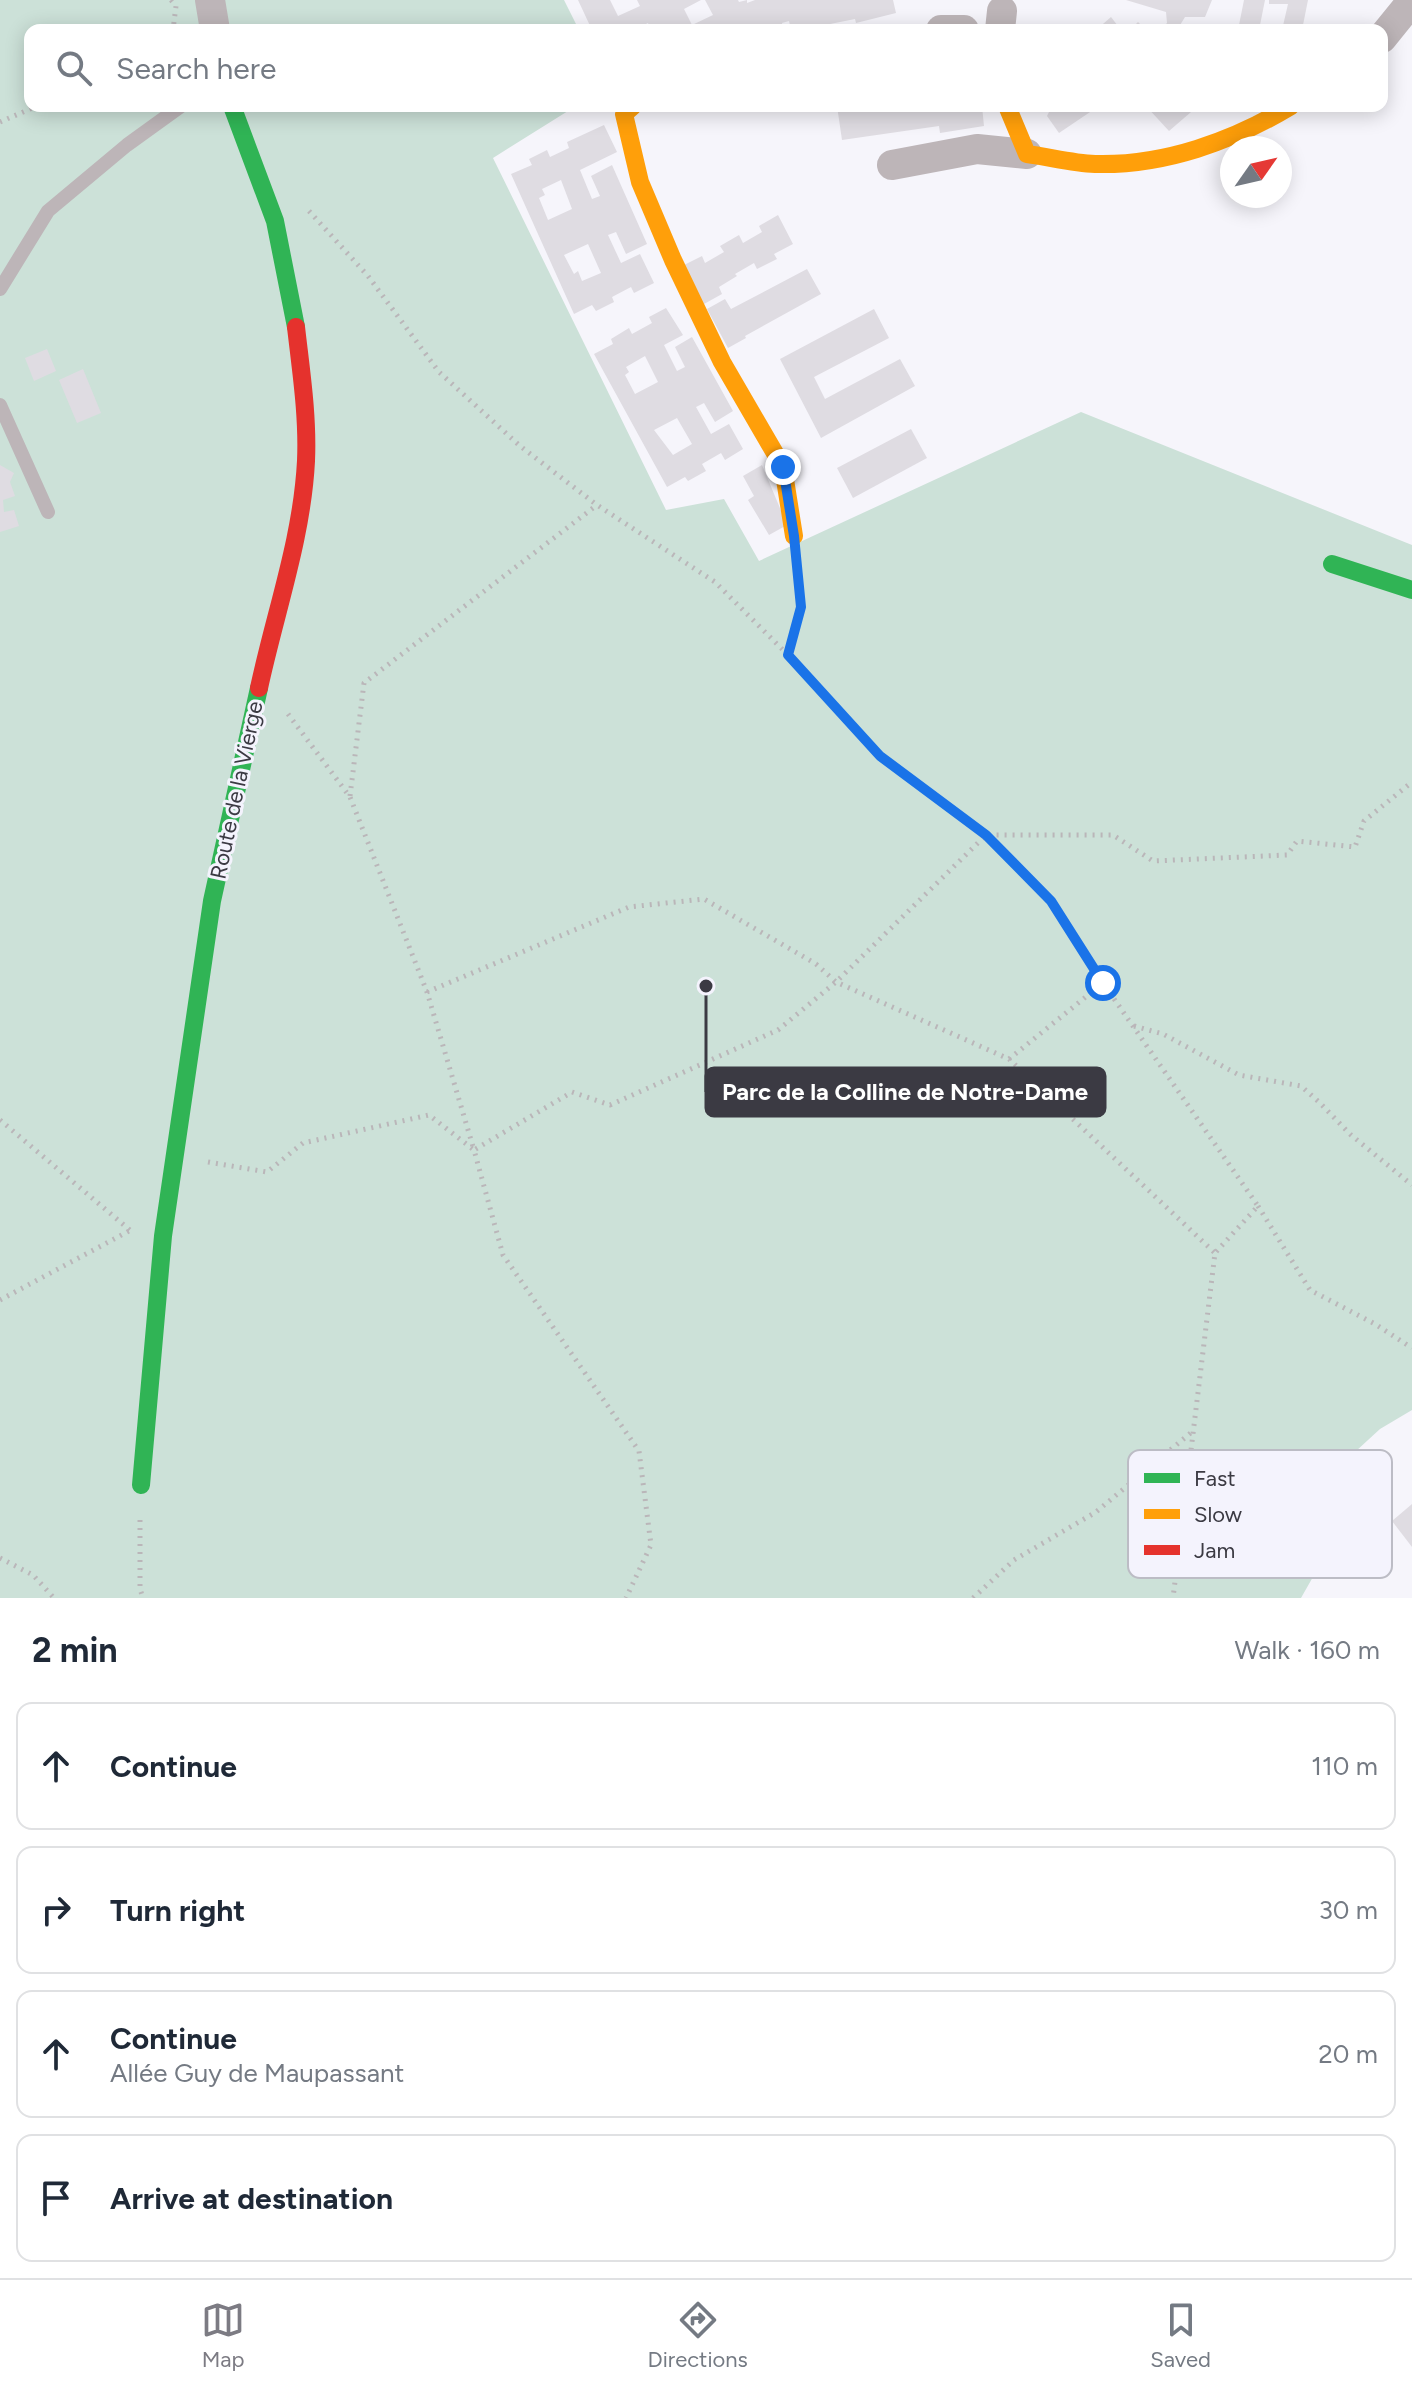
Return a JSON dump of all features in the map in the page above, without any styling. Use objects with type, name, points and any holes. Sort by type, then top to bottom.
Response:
[{"type":"street","points":[[210,0],[214,24]]},
{"type":"street","points":[[1388,31],[1412,1]]},
{"type":"street","name":"Route de la Vierge","points":[[141,1485],[163,1236],[212,901],[261,678],[290,571],[306,461],[303,382],[293,306],[275,221],[234,112]]},
{"type":"street","points":[[626,112],[624,114],[640,182],[673,260],[722,362],[783,467],[794,536]]},
{"type":"street","points":[[1010,112],[1027,154]]},
{"type":"street","points":[[892,165],[977,149],[1095,164],[1162,158],[1226,140],[1264,124],[1282,112]]},
{"type":"street","points":[[1332,564],[1412,590]]},
{"type":"lane","points":[[0,289],[48,211],[127,145],[173,112]]},
{"type":"lane","points":[[0,405],[48,512]]},
{"type":"path","points":[[171,0],[176,6],[174,24]]},
{"type":"path","points":[[0,122],[24,112]]},
{"type":"path","points":[[307,209],[368,276],[439,372],[520,446],[597,505],[715,582],[788,655],[880,756],[986,835],[1051,901],[1103,983],[1258,1206],[1310,1290],[1375,1324],[1412,1348]]},
{"type":"path","points":[[350,797],[364,683],[597,505]]},
{"type":"path","points":[[788,655],[801,607],[794,536]]},
{"type":"path","points":[[261,678],[350,797],[427,992],[503,1255],[639,1451],[651,1545],[626,1598]]},
{"type":"path","points":[[474,1150],[572,1092],[610,1105],[778,1030],[836,982],[986,835],[1113,835],[1153,861],[1287,855],[1297,841],[1355,847],[1364,821],[1412,782]]},
{"type":"path","points":[[427,992],[629,907],[704,899],[816,964],[836,982],[1009,1059],[1215,1253]]},
{"type":"path","points":[[1009,1059],[1103,983]]},
{"type":"path","points":[[1133,1026],[1163,1034],[1239,1075],[1301,1086],[1351,1135],[1412,1185]]},
{"type":"path","points":[[175,1157],[267,1172],[303,1143],[429,1115],[474,1150]]},
{"type":"path","points":[[0,1120],[130,1231],[0,1300]]},
{"type":"path","points":[[1191,1450],[1215,1253],[1258,1206]]},
{"type":"path","points":[[1170,1450],[1193,1431]]},
{"type":"path","points":[[141,1485],[141,1598]]},
{"type":"path","points":[[973,1598],[1014,1560],[1096,1512],[1128,1485]]},
{"type":"path","points":[[0,1558],[33,1575],[54,1598]]},
{"type":"path","points":[[1173,1598],[1175,1578]]},
{"type":"green space","points":[[0,0],[564,0],[576,24],[24,24],[24,112],[566,112],[493,158],[666,510],[724,499],[759,561],[1081,412],[1412,545],[1412,1410],[1380,1429],[1357,1450],[1128,1450],[1128,1578],[1312,1578],[1301,1598],[0,1598]]},
{"type":"building","points":[[578,0],[610,0],[618,16],[640,6],[637,0],[701,0],[684,9],[692,24],[589,24]]},
{"type":"building","points":[[705,0],[747,0],[747,3],[755,0],[893,0],[896,13],[856,23],[855,19],[830,24],[694,24],[713,15]]},
{"type":"building","points":[[1126,0],[1212,0],[1205,17],[1185,17],[1181,24],[1166,24],[1166,12]]},
{"type":"building","points":[[1244,0],[1265,0],[1260,24],[1239,24]]},
{"type":"building","points":[[1269,0],[1308,0],[1303,24],[1283,24],[1288,4],[1269,4]]},
{"type":"building","points":[[1111,17],[1116,24],[1103,24]]},
{"type":"building","points":[[838,112],[983,112],[984,126],[940,133],[939,126],[842,140]]},
{"type":"building","points":[[1049,112],[1090,112],[1059,133],[1047,116]]},
{"type":"building","points":[[1152,112],[1191,112],[1169,131]]},
{"type":"building","points":[[604,125],[617,152],[580,170],[592,199],[600,196],[591,176],[612,165],[647,244],[626,254],[616,232],[608,235],[621,263],[640,254],[654,283],[634,293],[631,287],[612,297],[614,302],[596,311],[592,305],[574,314],[511,174],[532,165],[529,159],[547,150],[550,157],[569,148],[567,142]],"holes":[[[561,180],[572,209],[548,220],[539,198],[545,195],[542,189]],[[588,244],[601,273],[582,281],[578,271],[574,274],[564,255]]]},
{"type":"building","points":[[778,215],[793,244],[774,254],[777,259],[757,269],[754,263],[735,274],[737,276],[719,287],[722,294],[704,304],[684,265],[702,256],[705,263],[724,252],[720,246],[739,235],[743,243],[762,232],[759,226]]},
{"type":"building","points":[[807,269],[821,294],[728,348],[707,309],[725,299],[731,309]]},
{"type":"building","points":[[666,308],[683,335],[664,345],[677,371],[685,367],[675,347],[692,337],[733,411],[715,422],[704,403],[696,407],[711,434],[729,424],[743,449],[725,460],[721,453],[702,464],[706,471],[688,481],[685,477],[667,487],[594,354],[613,344],[611,339],[629,328],[632,334],[652,323],[649,317]],"holes":[[[645,356],[658,382],[635,394],[625,375],[629,372],[626,367]],[[677,418],[692,444],[673,455],[654,430]]]},
{"type":"building","points":[[874,309],[889,338],[814,377],[825,399],[900,359],[915,386],[821,438],[780,359]]},
{"type":"building","points":[[47,349],[56,371],[34,381],[25,358]]},
{"type":"building","points":[[83,369],[101,413],[77,423],[59,380]]},
{"type":"building","points":[[911,429],[927,458],[853,498],[837,468]]},
{"type":"building","points":[[0,465],[14,473],[10,482],[15,496],[3,500],[4,512],[14,510],[19,526],[0,532]]},
{"type":"building","points":[[762,465],[787,525],[769,535],[748,500],[754,496],[743,476]]},
{"type":"building","points":[[1412,1504],[1412,1547],[1392,1521]]},
{"type":"traffic: fast","points":[[234,112],[275,221],[296,327]]},
{"type":"traffic: fast","points":[[1332,564],[1412,590]]},
{"type":"traffic: fast","points":[[141,1485],[163,1236],[212,901],[259,688]]},
{"type":"traffic: slow","points":[[626,112],[624,114],[640,182],[673,260],[722,362],[783,467],[794,536]]},
{"type":"traffic: slow","points":[[1010,112],[1027,154],[1095,164],[1121,164],[1172,156],[1222,140],[1281,112]]},
{"type":"traffic: jam","points":[[259,688],[294,547],[306,461],[304,394],[296,327]]},
{"type":"place","name":"Parc de la Colline de Notre-Dame","points":[[706,986]]},
{"type":"route","points":[[783,467],[801,607],[788,655],[880,756],[986,835],[1051,901],[1103,983]]}]
